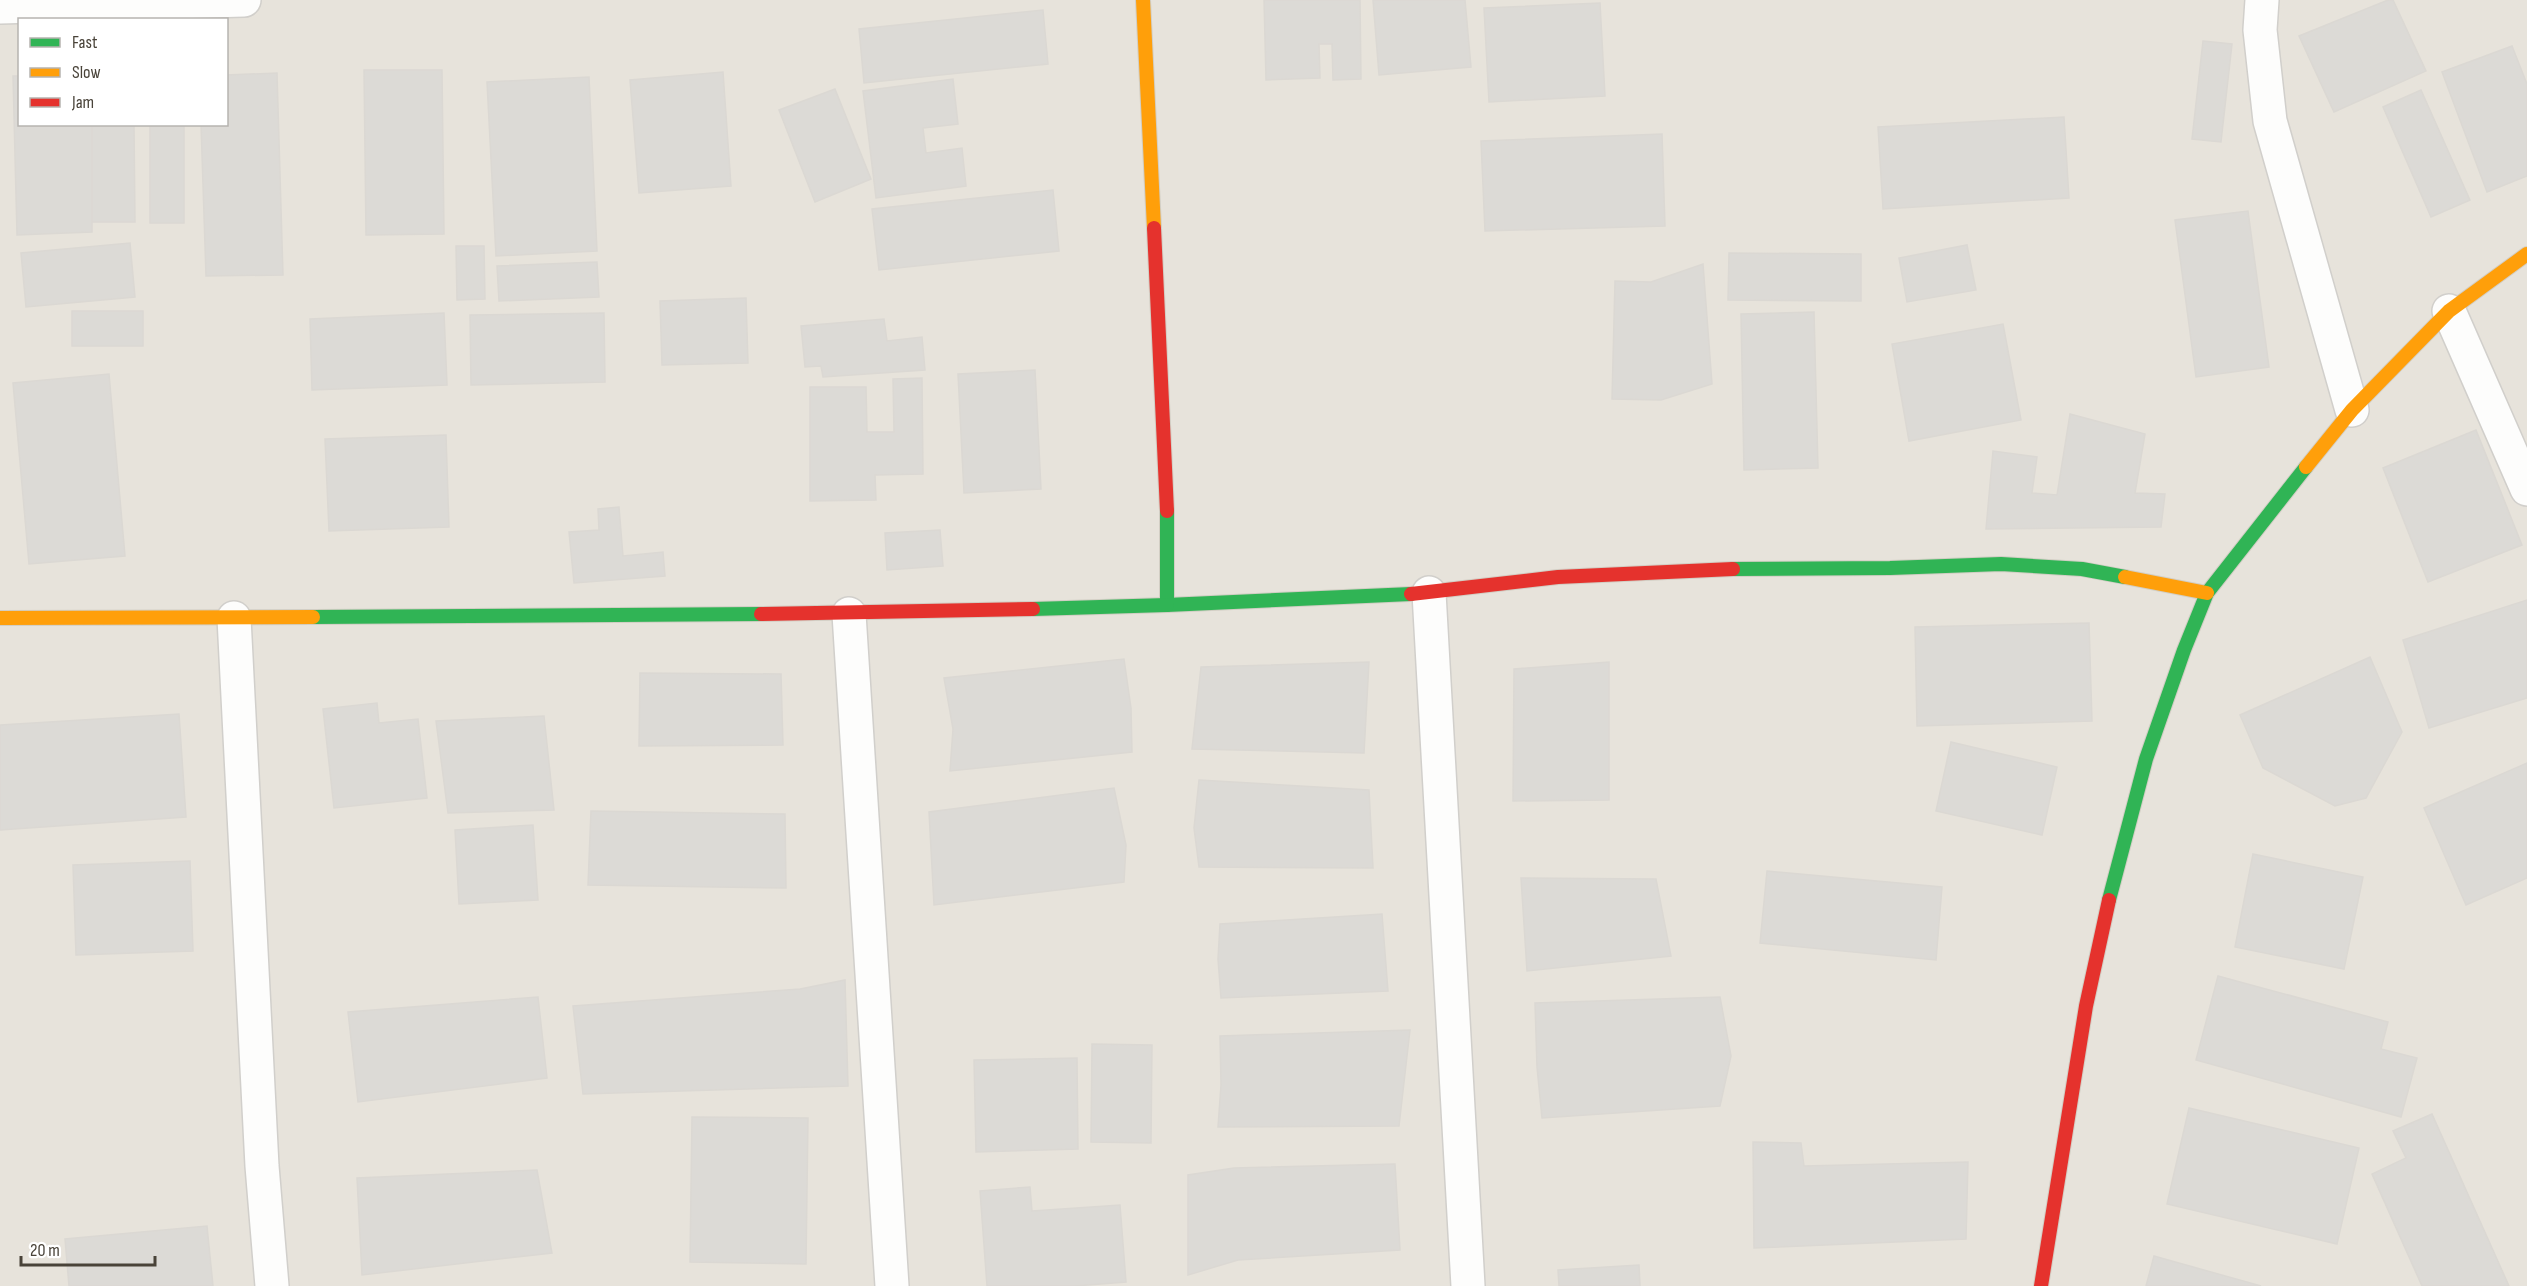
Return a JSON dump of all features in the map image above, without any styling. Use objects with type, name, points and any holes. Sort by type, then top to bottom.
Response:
[{"type":"street","points":[[0,7],[244,0]]},
{"type":"street","points":[[1143,0],[1165,450],[1167,604]]},
{"type":"street","points":[[2262,0],[2260,30],[2270,121],[2352,410]]},
{"type":"street","points":[[2041,1286],[2086,1006],[2118,859],[2146,759],[2184,650],[2207,593],[2352,410],[2449,311],[2527,254]]},
{"type":"street","points":[[2449,311],[2527,489]]},
{"type":"street","points":[[0,618],[849,614],[1430,593],[1569,577],[1741,569],[2001,564],[2082,569],[2207,593]]},
{"type":"street","points":[[1430,593],[1468,1286]]},
{"type":"street","points":[[849,614],[892,1286]]},
{"type":"street","points":[[234,618],[260,1143],[272,1286]]},
{"type":"shaded area","points":[[0,0],[2527,0],[2527,1286],[0,1286]]},
{"type":"building","points":[[1264,0],[1360,0],[1361,79],[1333,80],[1332,44],[1319,44],[1320,78],[1266,80]]},
{"type":"building","points":[[1373,0],[1465,0],[1471,67],[1379,75]]},
{"type":"building","points":[[2393,0],[2426,71],[2334,112],[2299,36]]},
{"type":"building","points":[[1600,3],[1605,96],[1489,102],[1484,8]]},
{"type":"building","points":[[1043,10],[1048,64],[864,83],[859,29]]},
{"type":"building","points":[[2203,41],[2232,44],[2221,142],[2192,139]]},
{"type":"building","points":[[2512,46],[2527,84],[2527,176],[2487,192],[2442,72]]},
{"type":"building","points":[[364,70],[442,70],[444,234],[366,235]]},
{"type":"building","points":[[723,72],[731,186],[639,193],[630,80]]},
{"type":"building","points":[[277,73],[283,275],[206,276],[201,126],[228,126],[228,75]]},
{"type":"building","points":[[13,76],[18,76],[18,126],[92,126],[92,232],[17,235]]},
{"type":"building","points":[[589,77],[597,251],[496,256],[487,82]]},
{"type":"building","points":[[953,79],[958,124],[923,128],[926,153],[962,148],[966,186],[876,198],[863,91]]},
{"type":"building","points":[[835,89],[871,179],[815,202],[779,110]]},
{"type":"building","points":[[2421,90],[2470,200],[2431,217],[2383,107]]},
{"type":"building","points":[[2064,117],[2069,198],[1883,209],[1878,127]]},
{"type":"building","points":[[92,126],[134,126],[135,222],[92,222]]},
{"type":"building","points":[[150,126],[184,126],[184,223],[150,223]]},
{"type":"building","points":[[1662,134],[1665,226],[1485,231],[1481,141]]},
{"type":"building","points":[[1053,190],[1059,251],[879,270],[872,209]]},
{"type":"building","points":[[2248,211],[2269,367],[2196,377],[2175,220]]},
{"type":"building","points":[[130,243],[135,297],[26,307],[21,253]]},
{"type":"building","points":[[1967,245],[1976,290],[1907,302],[1899,258]]},
{"type":"building","points":[[456,246],[484,246],[485,299],[457,300]]},
{"type":"building","points":[[1729,253],[1861,254],[1861,301],[1728,300]]},
{"type":"building","points":[[597,262],[599,297],[499,301],[497,266]]},
{"type":"building","points":[[1703,264],[1712,384],[1661,400],[1612,399],[1615,281],[1651,282]]},
{"type":"building","points":[[746,298],[748,363],[662,365],[660,301]]},
{"type":"building","points":[[72,311],[143,311],[143,346],[72,346]]},
{"type":"building","points":[[1814,312],[1818,468],[1744,470],[1741,314]]},
{"type":"building","points":[[444,313],[447,385],[312,390],[310,319]]},
{"type":"building","points":[[604,313],[605,382],[471,385],[470,315]]},
{"type":"building","points":[[884,319],[887,341],[922,337],[925,370],[823,377],[821,366],[805,367],[801,326]]},
{"type":"building","points":[[2003,324],[2021,420],[1909,441],[1892,344]]},
{"type":"building","points":[[1035,370],[1041,489],[964,493],[958,374]]},
{"type":"building","points":[[109,374],[125,556],[29,564],[13,383]]},
{"type":"building","points":[[922,378],[923,474],[875,475],[876,500],[810,501],[810,387],[866,387],[867,432],[894,432],[893,379]]},
{"type":"building","points":[[2070,414],[2145,434],[2135,493],[2165,494],[2161,527],[1986,529],[1993,451],[2037,457],[2032,493],[2057,495]]},
{"type":"building","points":[[2476,430],[2522,545],[2428,582],[2383,468]]},
{"type":"building","points":[[446,435],[449,527],[329,531],[325,439]]},
{"type":"building","points":[[619,507],[623,556],[663,552],[665,576],[574,583],[569,532],[599,530],[598,509]]},
{"type":"building","points":[[940,530],[943,566],[887,570],[885,533]]},
{"type":"building","points":[[2527,600],[2527,698],[2429,728],[2403,640]]},
{"type":"building","points":[[2089,623],[2092,721],[1917,726],[1915,627]]},
{"type":"building","points":[[2370,657],[2402,732],[2366,798],[2335,806],[2263,768],[2240,715]]},
{"type":"building","points":[[1124,659],[1131,708],[1132,752],[950,771],[953,729],[944,678]]},
{"type":"building","points":[[1369,662],[1364,753],[1192,749],[1201,667]]},
{"type":"building","points":[[1609,662],[1609,800],[1513,801],[1514,669]]},
{"type":"building","points":[[640,673],[781,674],[783,745],[639,746]]},
{"type":"building","points":[[377,703],[379,723],[418,719],[427,798],[334,808],[323,709]]},
{"type":"building","points":[[179,714],[186,817],[0,830],[0,725]]},
{"type":"building","points":[[544,716],[554,810],[448,813],[436,721]]},
{"type":"building","points":[[1951,742],[2057,767],[2042,835],[1936,811]]},
{"type":"building","points":[[2527,763],[2527,878],[2466,905],[2424,808]]},
{"type":"building","points":[[1199,780],[1369,790],[1373,868],[1199,867],[1194,828]]},
{"type":"building","points":[[1114,788],[1126,845],[1124,882],[934,905],[929,812]]},
{"type":"building","points":[[591,811],[785,814],[786,888],[588,885]]},
{"type":"building","points":[[533,825],[538,900],[459,904],[455,830]]},
{"type":"building","points":[[2253,854],[2363,877],[2344,969],[2235,947]]},
{"type":"building","points":[[190,861],[193,951],[76,955],[73,865]]},
{"type":"building","points":[[1767,871],[1942,887],[1936,960],[1760,943]]},
{"type":"building","points":[[1521,878],[1656,879],[1671,956],[1527,971]]},
{"type":"building","points":[[1382,914],[1388,991],[1221,998],[1218,959],[1220,924]]},
{"type":"building","points":[[2218,976],[2388,1022],[2381,1049],[2417,1058],[2401,1117],[2196,1060]]},
{"type":"building","points":[[845,980],[848,1086],[583,1094],[573,1006],[800,989]]},
{"type":"building","points":[[538,997],[547,1078],[358,1102],[348,1012]]},
{"type":"building","points":[[1720,997],[1731,1056],[1720,1106],[1542,1118],[1537,1067],[1535,1003]]},
{"type":"building","points":[[1410,1030],[1399,1126],[1218,1127],[1221,1085],[1220,1036]]},
{"type":"building","points":[[1092,1044],[1152,1045],[1151,1143],[1091,1142]]},
{"type":"building","points":[[1077,1058],[1078,1149],[976,1152],[974,1060]]},
{"type":"building","points":[[2189,1108],[2359,1148],[2337,1244],[2167,1204]]},
{"type":"building","points":[[2432,1114],[2509,1286],[2422,1286],[2372,1174],[2406,1158],[2393,1131]]},
{"type":"building","points":[[692,1117],[808,1118],[806,1264],[690,1262]]},
{"type":"building","points":[[1753,1142],[1801,1143],[1804,1166],[1968,1162],[1966,1239],[1754,1248]]},
{"type":"building","points":[[1395,1164],[1400,1250],[1238,1260],[1188,1275],[1188,1175],[1234,1168]]},
{"type":"building","points":[[537,1170],[552,1253],[362,1275],[357,1178]]},
{"type":"building","points":[[1030,1187],[1032,1211],[1120,1205],[1126,1282],[1075,1286],[987,1286],[980,1191]]},
{"type":"building","points":[[207,1226],[213,1286],[69,1286],[65,1239]]},
{"type":"building","points":[[2154,1256],[2261,1286],[2146,1286]]},
{"type":"building","points":[[1639,1265],[1640,1286],[1559,1286],[1558,1270]]},
{"type":"traffic: fast","points":[[2109,900],[2146,759],[2184,650],[2207,593],[2306,467]]},
{"type":"traffic: fast","points":[[1167,511],[1167,605],[1411,594]]},
{"type":"traffic: fast","points":[[1733,569],[1890,568],[2001,564],[2082,569],[2125,577]]},
{"type":"traffic: fast","points":[[1033,609],[1167,605]]},
{"type":"traffic: fast","points":[[313,617],[761,614]]},
{"type":"traffic: slow","points":[[1143,0],[1154,228]]},
{"type":"traffic: slow","points":[[2306,467],[2352,410],[2449,311],[2527,254]]},
{"type":"traffic: slow","points":[[2125,577],[2207,593]]},
{"type":"traffic: slow","points":[[0,618],[313,617]]},
{"type":"traffic: jam","points":[[1154,228],[1167,511]]},
{"type":"traffic: jam","points":[[1411,594],[1558,577],[1733,569]]},
{"type":"traffic: jam","points":[[761,614],[1033,609]]},
{"type":"traffic: jam","points":[[2041,1286],[2086,1006],[2109,900]]}]
